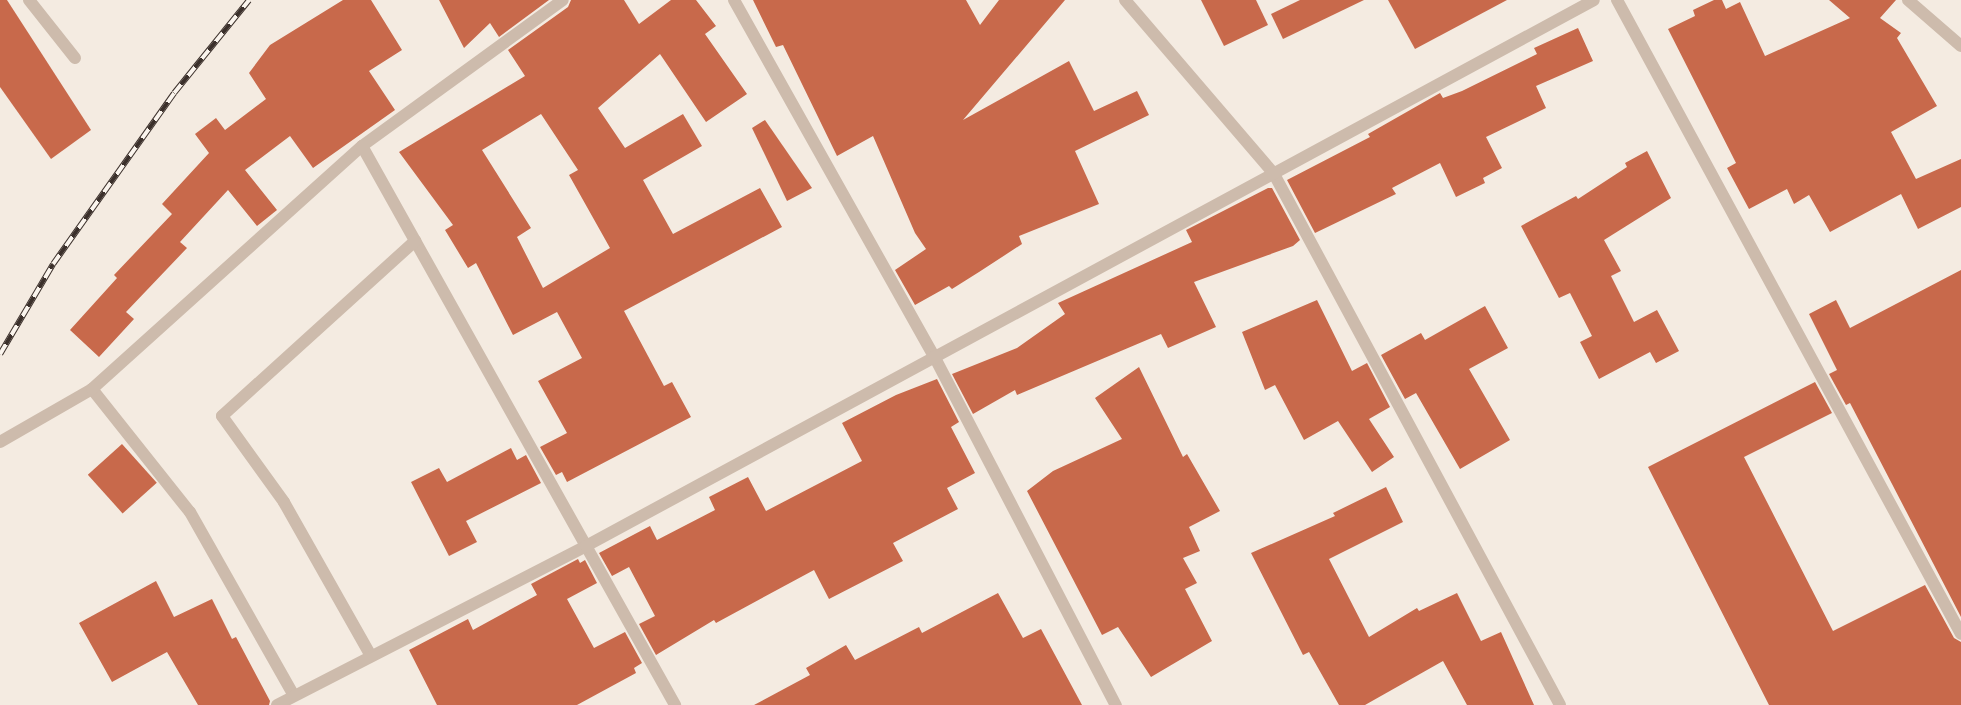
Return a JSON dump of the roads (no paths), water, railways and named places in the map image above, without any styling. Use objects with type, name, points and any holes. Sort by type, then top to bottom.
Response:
[{"type":"street","points":[[29,0],[75,58]]},
{"type":"street","points":[[0,442],[92,388],[362,146],[563,0]]},
{"type":"street","points":[[734,0],[934,356],[1116,705]]},
{"type":"street","points":[[1125,0],[1274,174],[1560,705]]},
{"type":"street","points":[[277,705],[586,546],[1594,0]]},
{"type":"street","points":[[1617,0],[1961,634]]},
{"type":"street","points":[[1908,0],[1961,46]]},
{"type":"street","points":[[362,146],[675,705]]},
{"type":"street","points":[[371,656],[284,502],[222,416],[415,241]]},
{"type":"street","points":[[92,388],[190,512],[294,696]]},
{"type":"railway","points":[[0,354],[53,264],[174,93],[249,0]]}]
